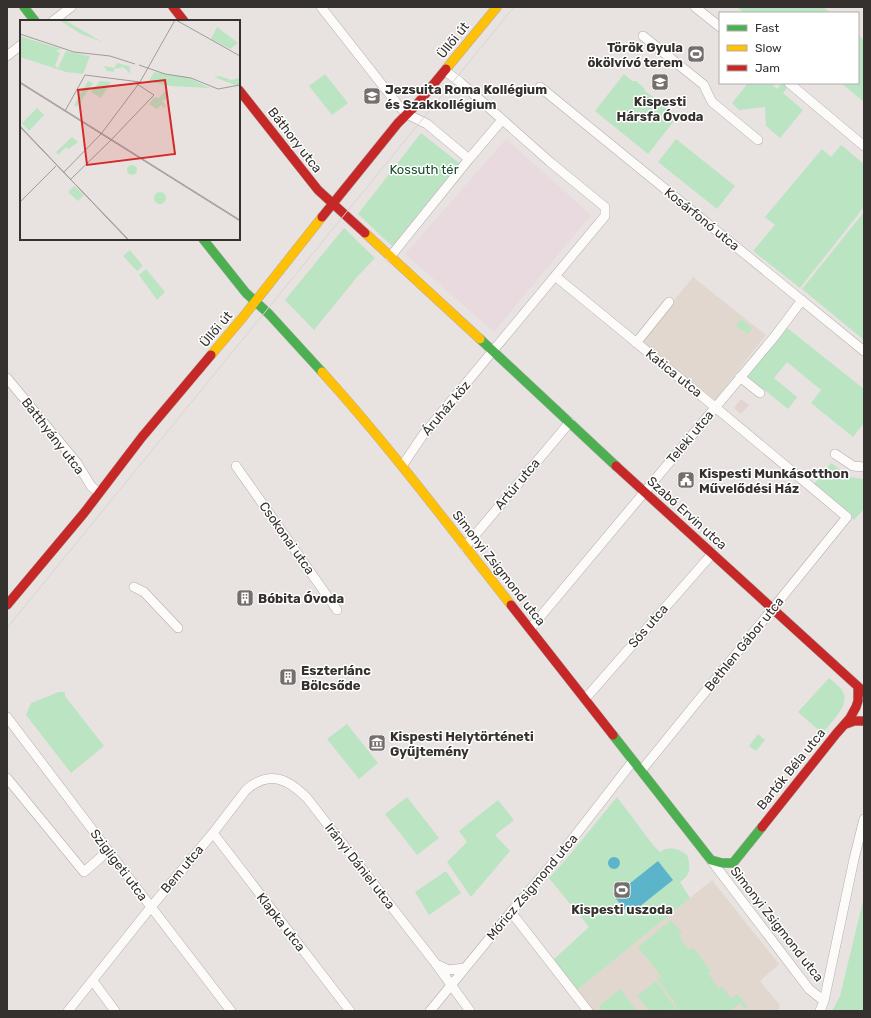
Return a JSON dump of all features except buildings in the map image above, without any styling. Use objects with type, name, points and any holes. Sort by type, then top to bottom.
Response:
[{"type":"main road","points":[[24,7],[35,20]]},
{"type":"main road","points":[[173,7],[183,20]]},
{"type":"main road","name":"Üllői út","points":[[7,605],[99,493],[142,437],[255,302],[398,123],[418,103],[496,7]]},
{"type":"main road","name":"Báthory utca","points":[[240,91],[318,190],[332,204]]},
{"type":"main road","points":[[332,204],[493,352]]},
{"type":"main road","name":"Simonyi Zsigmond utca","points":[[204,240],[246,294],[269,314],[345,398],[402,466],[711,860],[720,864],[733,863]]},
{"type":"main road","name":"Szabó Ervin utca","points":[[493,352],[644,492],[861,689]]},
{"type":"main road","name":"Bartók Béla utca","points":[[733,863],[836,734],[846,724],[859,700],[861,689]]},
{"type":"main road","points":[[846,724],[854,721],[864,721]]},
{"type":"street","points":[[54,20],[71,7]]},
{"type":"street","points":[[321,7],[398,105],[407,114],[427,124],[469,159]]},
{"type":"street","points":[[695,7],[719,26]]},
{"type":"street","points":[[643,36],[704,85],[712,102],[758,140]]},
{"type":"street","points":[[7,56],[20,46]]},
{"type":"street","name":"Üllői út","points":[[445,70],[502,120]]},
{"type":"street","points":[[789,84],[864,146]]},
{"type":"street","name":"Kosárfonó utca","points":[[540,86],[864,352]]},
{"type":"street","points":[[390,257],[502,120],[565,175],[605,207],[605,216],[493,352]]},
{"type":"street","name":"Katica utca","points":[[555,276],[847,517]]},
{"type":"street","name":"Teleki utca","points":[[530,629],[775,336],[802,300]]},
{"type":"street","points":[[636,343],[668,302]]},
{"type":"street","name":"Áruház köz","points":[[402,466],[423,435],[493,352]]},
{"type":"street","name":"Batthyány utca","points":[[7,378],[77,463],[91,486],[99,493]]},
{"type":"street","points":[[740,378],[760,393]]},
{"type":"street","name":"Artúr utca","points":[[465,547],[570,422]]},
{"type":"street","points":[[835,454],[853,466],[864,467]]},
{"type":"street","name":"Csokonai utca","points":[[236,466],[337,610]]},
{"type":"street","name":"Bethlen Gábor utca","points":[[641,771],[847,517]]},
{"type":"street","name":"Sós utca","points":[[585,699],[712,554]]},
{"type":"street","points":[[134,586],[144,592],[178,628]]},
{"type":"street","name":"Szigligeti utca","points":[[7,717],[108,852],[231,1011]]},
{"type":"street","name":"Móricz Zsigmond utca","points":[[430,1011],[510,912],[560,855],[633,761]]},
{"type":"street","points":[[7,778],[84,872],[108,852]]},
{"type":"street","name":"Bem utca","points":[[68,1011],[151,907],[213,833],[246,790],[250,786],[263,780],[275,778]]},
{"type":"street","name":"Irányi Dániel utca","points":[[275,778],[284,781],[307,798],[436,964],[470,1011]]},
{"type":"street","points":[[820,1011],[824,1001],[864,819]]},
{"type":"street","name":"Klapka utca","points":[[213,833],[350,1011]]},
{"type":"street","name":"Simonyi Zsigmond utca","points":[[711,860],[809,989],[824,1001]]},
{"type":"street","points":[[510,912],[588,1011]]},
{"type":"street","points":[[436,964],[449,970],[464,968]]},
{"type":"street","points":[[92,981],[115,1011]]},
{"type":"shaded area","points":[[506,139],[591,215],[494,332],[405,254]]},
{"type":"shaded area","points":[[693,277],[766,335],[715,400],[641,341]]},
{"type":"shaded area","points":[[741,399],[749,405],[741,414],[734,408]]},
{"type":"shaded area","points":[[712,880],[779,964],[760,981],[780,1005],[779,1010],[594,1011],[576,991]]},
{"type":"green space","points":[[737,7],[823,7],[830,12],[743,12]]},
{"type":"green space","points":[[859,36],[864,40],[864,102],[842,84],[859,84]]},
{"type":"green space","points":[[325,74],[348,103],[332,115],[309,86]]},
{"type":"green space","points":[[624,74],[632,81],[636,81],[644,88],[645,91],[678,116],[648,154],[595,111]]},
{"type":"green space","points":[[747,84],[771,84],[777,89],[781,84],[785,84],[787,88],[783,93],[803,110],[780,138],[766,126],[765,107],[739,110],[732,103]]},
{"type":"green space","name":"Kossuth tér","points":[[421,133],[459,163],[392,246],[358,214]]},
{"type":"green space","points":[[676,139],[735,186],[717,209],[658,162]]},
{"type":"green space","points":[[841,145],[864,164],[864,207],[800,288],[753,251],[775,225],[765,217],[822,149],[831,157]]},
{"type":"green space","points":[[864,212],[864,340],[802,289]]},
{"type":"green space","points":[[344,228],[375,258],[357,277],[314,330],[285,300]]},
{"type":"green space","points":[[130,250],[143,266],[137,271],[123,256]]},
{"type":"green space","points":[[146,269],[165,292],[157,300],[139,275]]},
{"type":"green space","points":[[741,319],[752,328],[748,334],[736,326]]},
{"type":"green space","points":[[786,327],[864,389],[864,423],[853,437],[811,403],[821,390],[787,362],[774,378],[797,397],[788,409],[747,376]]},
{"type":"green space","points":[[831,463],[850,477],[864,479],[864,509],[854,520],[813,485]]},
{"type":"green space","points":[[829,678],[842,690],[845,699],[838,715],[822,733],[798,712]]},
{"type":"green space","points":[[59,692],[65,692],[65,696],[104,746],[71,773],[26,715],[31,703]]},
{"type":"green space","points":[[347,724],[378,763],[359,779],[327,739]]},
{"type":"green space","points":[[758,734],[765,740],[756,751],[749,746]]},
{"type":"green space","points":[[407,797],[439,838],[417,855],[385,814]]},
{"type":"green space","name":"Kispesti uszoda","points":[[617,797],[653,845],[660,852],[671,848],[681,851],[687,855],[689,870],[680,882],[690,898],[576,991],[552,961],[589,927],[549,878]]},
{"type":"green space","points":[[498,800],[514,820],[495,835],[510,851],[471,897],[447,862],[467,842],[459,831]]},
{"type":"green space","points":[[446,871],[461,893],[429,915],[415,892]]},
{"type":"green space","points":[[864,897],[864,1011],[832,1011],[840,996]]},
{"type":"green space","points":[[671,920],[682,933],[679,936],[689,950],[693,947],[711,971],[708,973],[719,989],[722,986],[731,999],[737,994],[748,1007],[745,1009],[740,1003],[730,1011],[672,1011],[677,1006],[657,979],[661,976],[638,947]]},
{"type":"green space","points":[[656,981],[675,1007],[670,1011],[649,1011],[637,996]]},
{"type":"green space","points":[[620,989],[637,1011],[602,1011],[599,1006]]},
{"type":"water","points":[[616,857],[619,858],[619,868],[612,869],[609,868],[608,861],[609,858]]},
{"type":"water","points":[[658,861],[673,880],[629,915],[614,896]]},
{"type":"tram line","points":[[7,628],[514,7]]},
{"type":"traffic: fast","points":[[24,7],[34,20]]},
{"type":"traffic: fast","points":[[204,240],[246,293],[269,314],[322,372]]},
{"type":"traffic: fast","points":[[480,339],[616,466]]},
{"type":"traffic: fast","points":[[613,735],[711,860],[722,863],[733,863],[762,827]]},
{"type":"traffic: slow","points":[[446,69],[497,7]]},
{"type":"traffic: slow","points":[[211,355],[322,217]]},
{"type":"traffic: slow","points":[[365,233],[480,339]]},
{"type":"traffic: slow","points":[[322,372],[395,457],[511,605]]},
{"type":"traffic: jam","points":[[173,7],[183,20]]},
{"type":"traffic: jam","points":[[322,217],[398,123],[418,103],[446,69]]},
{"type":"traffic: jam","points":[[240,91],[318,190],[365,233]]},
{"type":"traffic: jam","points":[[7,605],[84,513],[142,437],[211,355]]},
{"type":"traffic: jam","points":[[616,466],[864,692]]},
{"type":"traffic: jam","points":[[511,605],[613,735]]},
{"type":"traffic: jam","points":[[762,827],[850,718],[858,701],[858,687]]},
{"type":"traffic: jam","points":[[846,724],[854,721],[864,721]]},
{"type":"place","name":"Török Gyula ökölvívó terem","points":[[696,54]]},
{"type":"place","name":"Kispesti Hársfa Óvoda","points":[[660,82]]},
{"type":"place","name":"Jezsuita Roma Kollégium és Szakkollégium","points":[[372,96]]},
{"type":"place","name":"Kispesti Munkásotthon Művelődési Ház","points":[[686,480]]},
{"type":"place","name":"Bóbita Óvoda","points":[[245,598]]},
{"type":"place","name":"Eszterlánc Bölcsőde","points":[[288,677]]},
{"type":"place","name":"Kispesti Helytörténeti Gyűjtemény","points":[[377,743]]},
{"type":"place","name":"Kispesti uszoda","points":[[622,890]]}]
